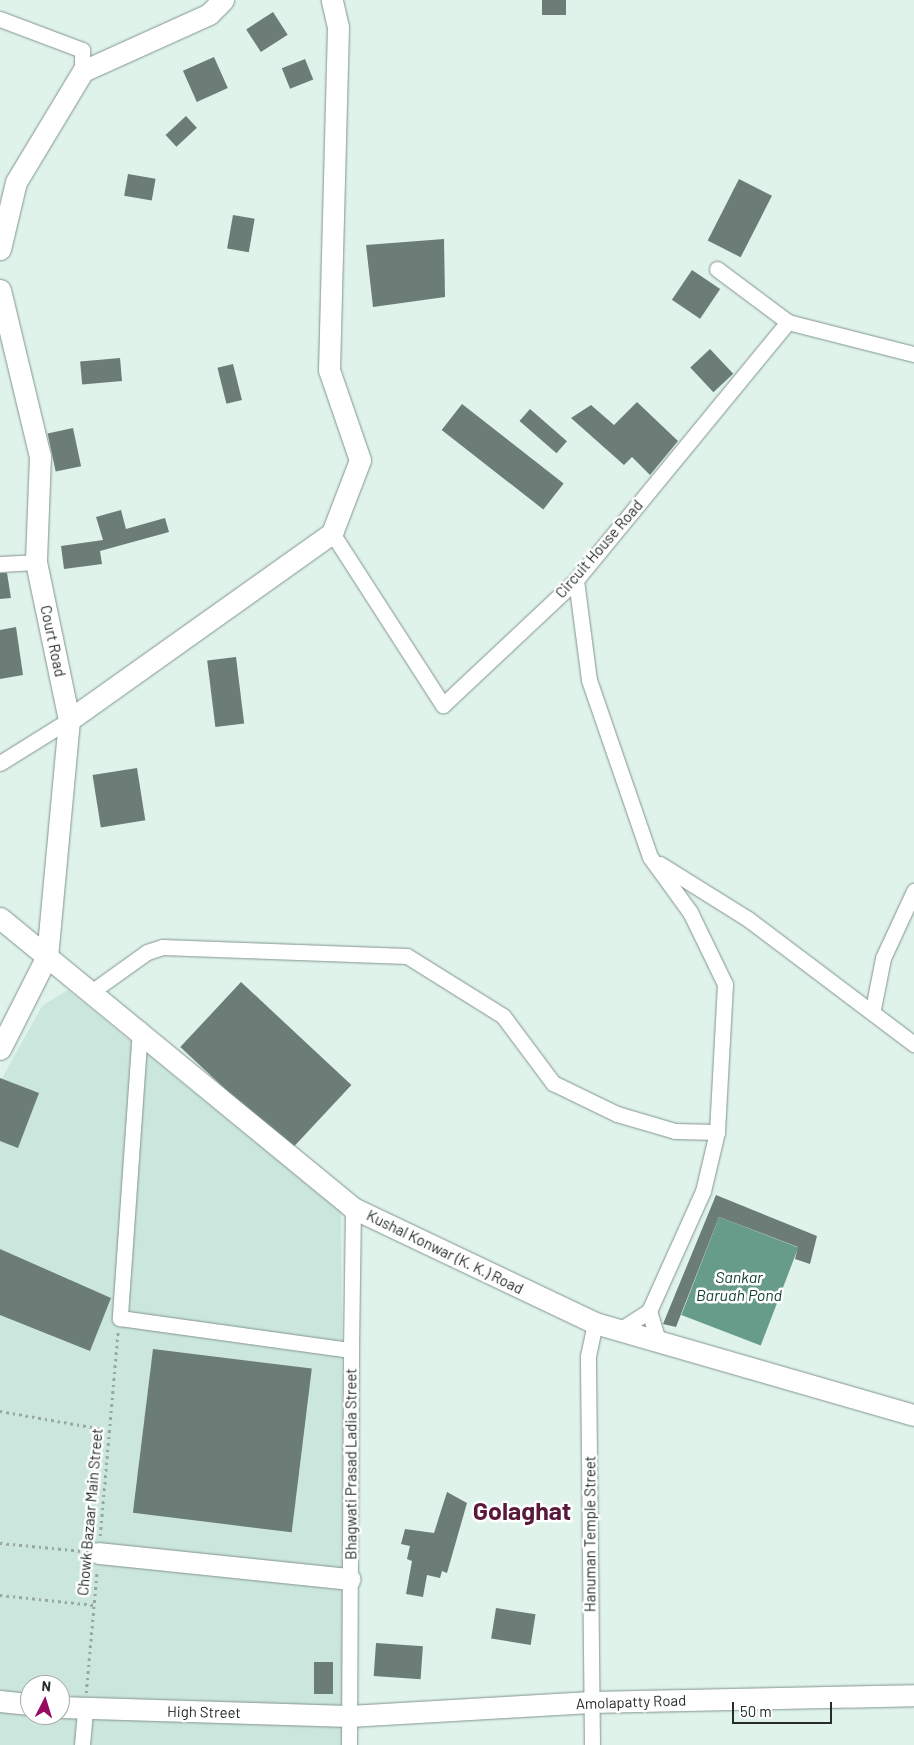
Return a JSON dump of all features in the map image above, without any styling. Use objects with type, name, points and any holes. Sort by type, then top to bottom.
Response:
[{"type":"street","points":[[82,73],[209,14],[223,0]]},
{"type":"street","points":[[0,763],[70,720],[332,533],[360,460],[329,370],[338,27],[332,0]]},
{"type":"street","points":[[0,19],[82,50],[82,73],[16,182],[0,249]]},
{"type":"street","points":[[717,269],[788,322],[914,354]]},
{"type":"street","name":"Court Road","points":[[0,290],[40,456],[36,562],[70,720],[47,956]]},
{"type":"street","name":"Circuit House Road","points":[[332,533],[444,705],[576,580],[788,322]]},
{"type":"street","points":[[0,564],[36,562]]},
{"type":"street","points":[[576,580],[589,680],[650,857],[690,912],[725,984],[717,1132],[704,1191],[649,1312],[618,1331]]},
{"type":"street","points":[[650,857],[748,919],[873,1009],[914,1044]]},
{"type":"street","points":[[873,1009],[883,958],[914,891]]},
{"type":"street","name":"Kushal Konwar (K. K.) Road","points":[[0,918],[47,956],[94,990],[353,1208],[595,1324],[659,1344],[914,1415]]},
{"type":"street","points":[[94,990],[147,952],[162,947],[408,956],[502,1016],[553,1083],[617,1114],[666,1129],[717,1132]]},
{"type":"street","points":[[0,1049],[47,956]]},
{"type":"street","points":[[140,1029],[120,1318],[352,1350]]},
{"type":"street","name":"Bhagwati Prasad Ladia Street","points":[[350,1745],[353,1208]]},
{"type":"street","points":[[649,1312],[659,1344]]},
{"type":"street","name":"Hanuman Temple Street","points":[[592,1745],[588,1356],[595,1324]]},
{"type":"street","points":[[98,1553],[350,1579]]},
{"type":"street","name":"Amolapatty Road","points":[[349,1716],[591,1702],[914,1696]]},
{"type":"street","points":[[0,1701],[20,1703]]},
{"type":"street","name":"High Street","points":[[70,1707],[349,1716]]},
{"type":"street","points":[[82,1745],[85,1709]]},
{"type":"path","name":"Chowk Bazaar Main Street","points":[[85,1709],[108,1430],[120,1318]]},
{"type":"path","points":[[0,1411],[108,1430]]},
{"type":"path","points":[[0,1543],[98,1553]]},
{"type":"path","points":[[0,1595],[94,1605]]},
{"type":"shaded area","points":[[68,990],[341,1212],[346,1745],[0,1745],[0,1082],[42,1006]]},
{"type":"water","name":"Sankar Baruah Pond","points":[[719,1217],[798,1247],[761,1345],[681,1315]]},
{"type":"building","points":[[542,0],[566,0],[566,15],[542,15]]},
{"type":"building","points":[[273,12],[288,35],[261,52],[246,29]]},
{"type":"building","points":[[214,57],[228,88],[197,102],[183,71]]},
{"type":"building","points":[[305,59],[313,79],[290,89],[282,68]]},
{"type":"building","points":[[186,116],[197,128],[176,147],[166,135]]},
{"type":"building","points":[[128,174],[156,179],[152,201],[124,196]]},
{"type":"building","points":[[739,179],[772,196],[741,257],[708,240]]},
{"type":"building","points":[[233,215],[255,219],[249,252],[227,248]]},
{"type":"building","points":[[444,239],[445,297],[373,307],[366,245]]},
{"type":"building","points":[[692,270],[720,289],[700,319],[672,300]]},
{"type":"building","points":[[710,349],[733,374],[713,392],[690,367]]},
{"type":"building","points":[[120,358],[122,381],[82,384],[80,361]]},
{"type":"building","points":[[233,364],[242,400],[226,404],[217,368]]},
{"type":"building","points":[[637,402],[678,441],[650,475],[632,457],[624,465],[571,418],[591,405],[614,425]]},
{"type":"building","points":[[462,404],[564,483],[543,509],[442,430]]},
{"type":"building","points":[[530,409],[567,441],[556,453],[520,421]]},
{"type":"building","points":[[73,428],[81,466],[56,472],[48,433]]},
{"type":"building","points":[[121,510],[126,529],[165,518],[169,532],[100,551],[102,564],[64,569],[61,546],[103,540],[96,517]]},
{"type":"building","points":[[0,573],[7,573],[11,598],[0,599]]},
{"type":"building","points":[[16,627],[23,675],[0,679],[0,630]]},
{"type":"building","points":[[236,657],[244,724],[215,727],[207,661]]},
{"type":"building","points":[[137,768],[145,820],[101,827],[93,775]]},
{"type":"building","points":[[241,982],[351,1085],[291,1150],[180,1047]]},
{"type":"building","points":[[0,1078],[39,1093],[18,1148],[0,1141]]},
{"type":"building","points":[[716,1195],[817,1236],[810,1264],[795,1259],[798,1247],[719,1217],[676,1327],[663,1324]]},
{"type":"building","points":[[0,1249],[111,1298],[90,1351],[0,1315]]},
{"type":"building","points":[[153,1349],[312,1368],[292,1532],[133,1513]]},
{"type":"building","points":[[447,1492],[467,1503],[447,1573],[442,1571],[440,1578],[427,1575],[423,1597],[406,1594],[412,1561],[407,1559],[410,1546],[401,1544],[405,1529],[434,1533]]},
{"type":"building","points":[[496,1608],[536,1614],[531,1645],[491,1639]]},
{"type":"building","points":[[376,1643],[423,1646],[421,1679],[374,1676]]},
{"type":"building","points":[[314,1662],[333,1662],[333,1694],[314,1694]]},
{"type":"district","name":"Golaghat","points":[[522,1510]]}]
